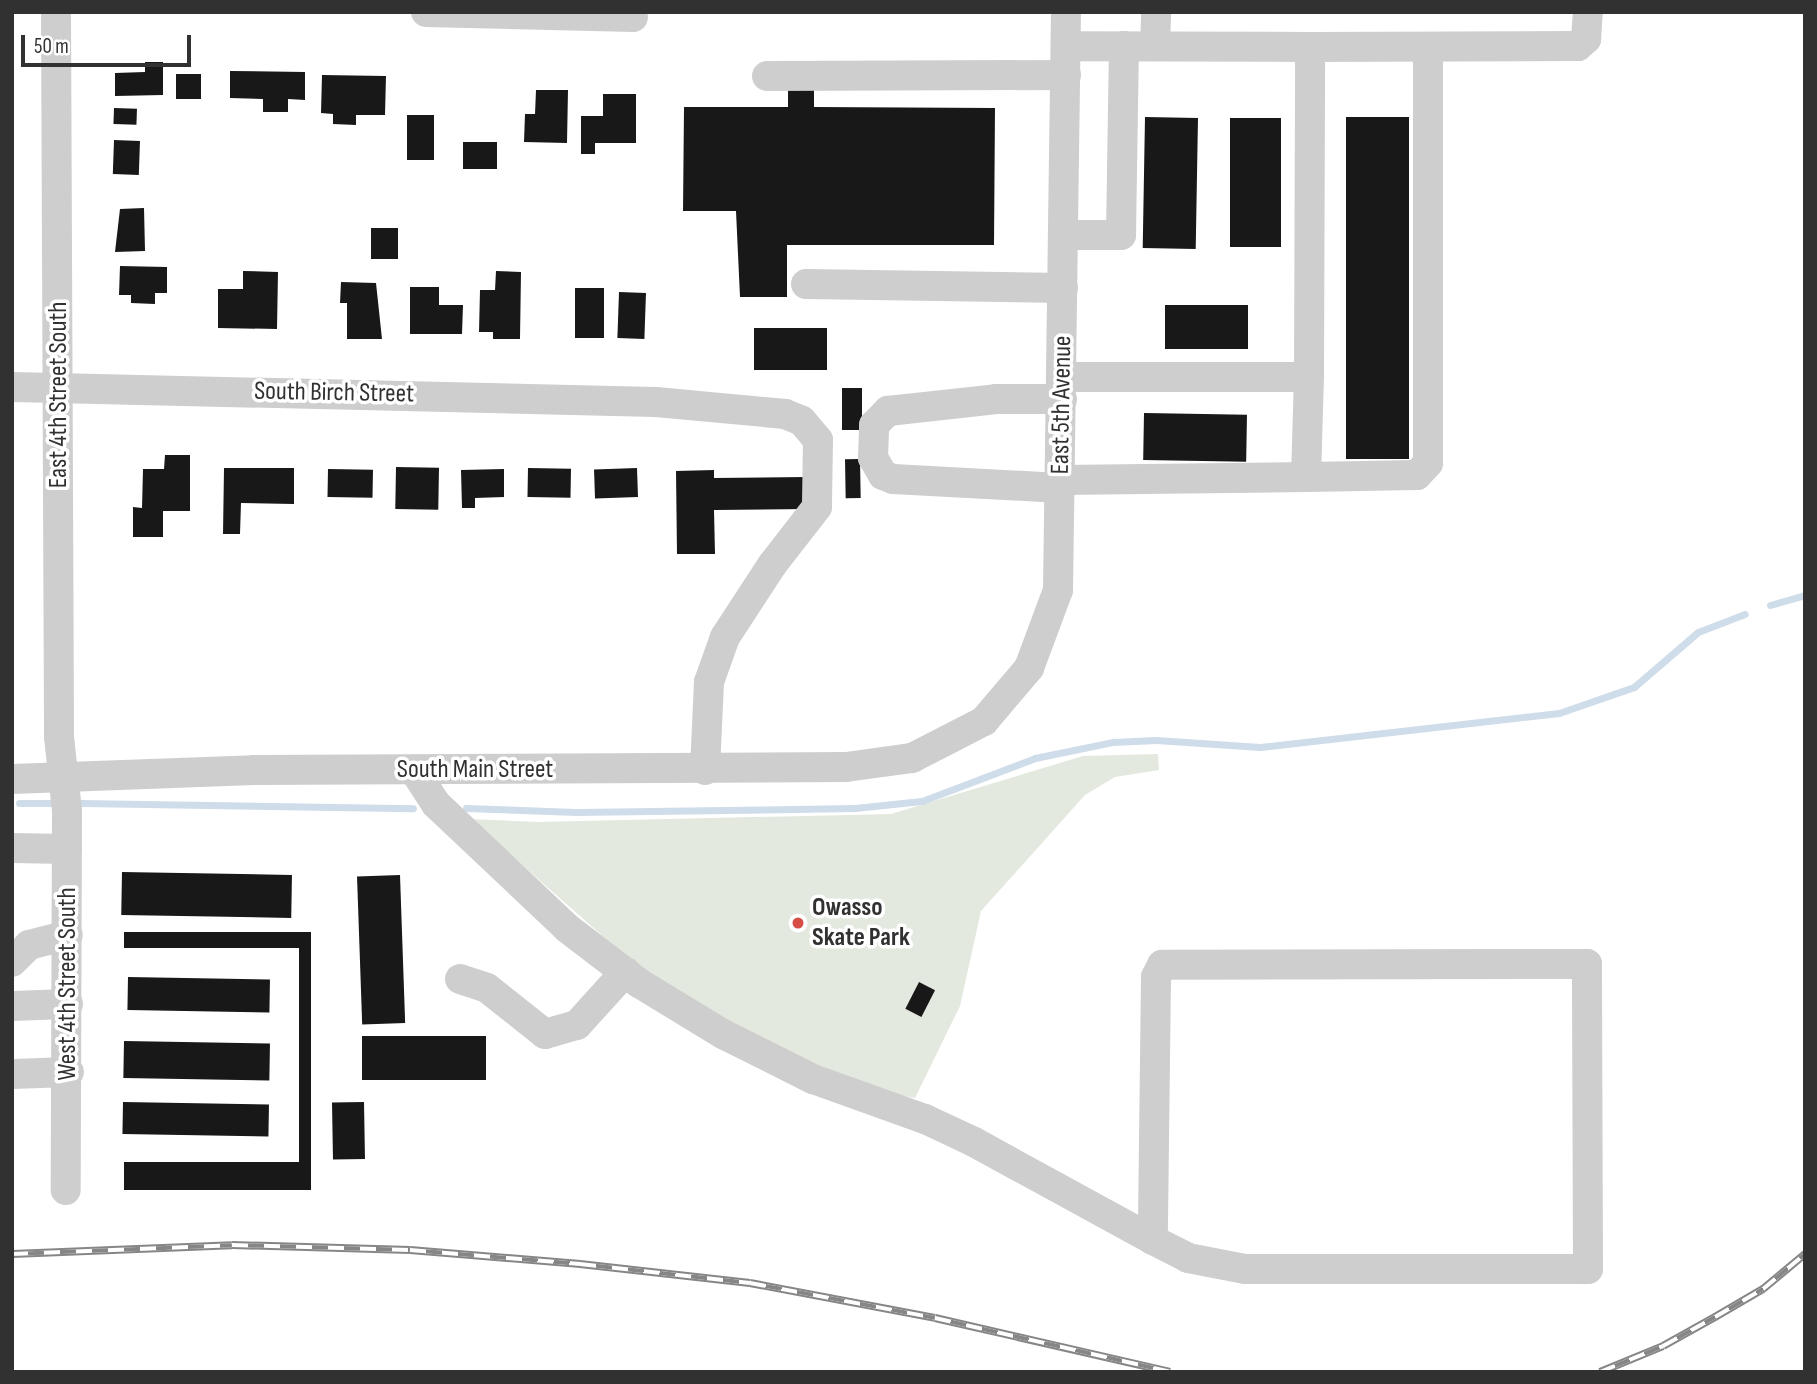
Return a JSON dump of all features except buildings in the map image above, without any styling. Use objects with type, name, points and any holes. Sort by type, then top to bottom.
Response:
[{"type":"street","name":"East 4th Street South","points":[[56,12],[58,737],[63,778]]},
{"type":"street","points":[[426,12],[633,17]]},
{"type":"street","name":"East 5th Avenue","points":[[936,748],[985,721],[1029,668],[1058,590],[1066,12]]},
{"type":"street","points":[[1155,46],[1156,12]]},
{"type":"street","points":[[766,76],[1066,61],[1124,46],[1578,47],[1586,38],[1588,12]]},
{"type":"street","points":[[1064,234],[1121,235],[1124,46]]},
{"type":"street","points":[[1306,477],[1310,47]]},
{"type":"street","points":[[1309,377],[1062,388],[996,400],[888,411],[874,425],[873,458],[883,475],[893,479],[1061,484],[1417,475],[1428,463],[1428,47]]},
{"type":"street","points":[[806,284],[1063,288]]},
{"type":"street","name":"South Birch Street","points":[[12,387],[656,402],[785,414],[813,428],[818,440],[817,507],[772,565],[725,637],[709,682],[705,770]]},
{"type":"street","name":"South Main Street","points":[[12,779],[414,770],[705,770],[877,765],[936,748]]},
{"type":"street","points":[[414,770],[436,804],[567,928],[625,972],[723,1034],[813,1079],[925,1119],[974,1142],[1153,1240],[1188,1258],[1245,1269],[1588,1269],[1587,964],[1162,965],[1156,977],[1153,1240]]},
{"type":"street","name":"West 4th Street South","points":[[63,778],[67,849],[69,1072],[66,1190]]},
{"type":"street","points":[[12,848],[67,849]]},
{"type":"street","points":[[12,962],[29,944],[68,935]]},
{"type":"street","points":[[460,979],[487,988],[545,1034],[577,1025],[625,972]]},
{"type":"street","points":[[12,1006],[68,1004]]},
{"type":"street","points":[[12,1074],[69,1072]]},
{"type":"shaded area","name":"Owasso Skate Park","points":[[1158,754],[1159,770],[1115,777],[1085,795],[981,911],[960,1006],[915,1098],[877,1091],[736,1029],[648,976],[470,819],[537,822],[891,814],[1083,756]]},
{"type":"waterway","points":[[1770,605],[1805,595]]},
{"type":"waterway","points":[[466,808],[576,812],[855,808],[922,801],[1035,758],[1113,742],[1156,740],[1260,747],[1559,713],[1634,687],[1698,632],[1745,614]]},
{"type":"waterway","points":[[19,803],[55,803]]},
{"type":"waterway","points":[[81,803],[413,808]]},
{"type":"railway","points":[[12,1254],[232,1245],[410,1250],[580,1264],[750,1283],[935,1318],[1170,1372]]},
{"type":"railway","points":[[1600,1372],[1663,1346],[1715,1317],[1763,1289],[1805,1254]]},
{"type":"place","name":"Owasso Skate Park","points":[[798,923]]}]
